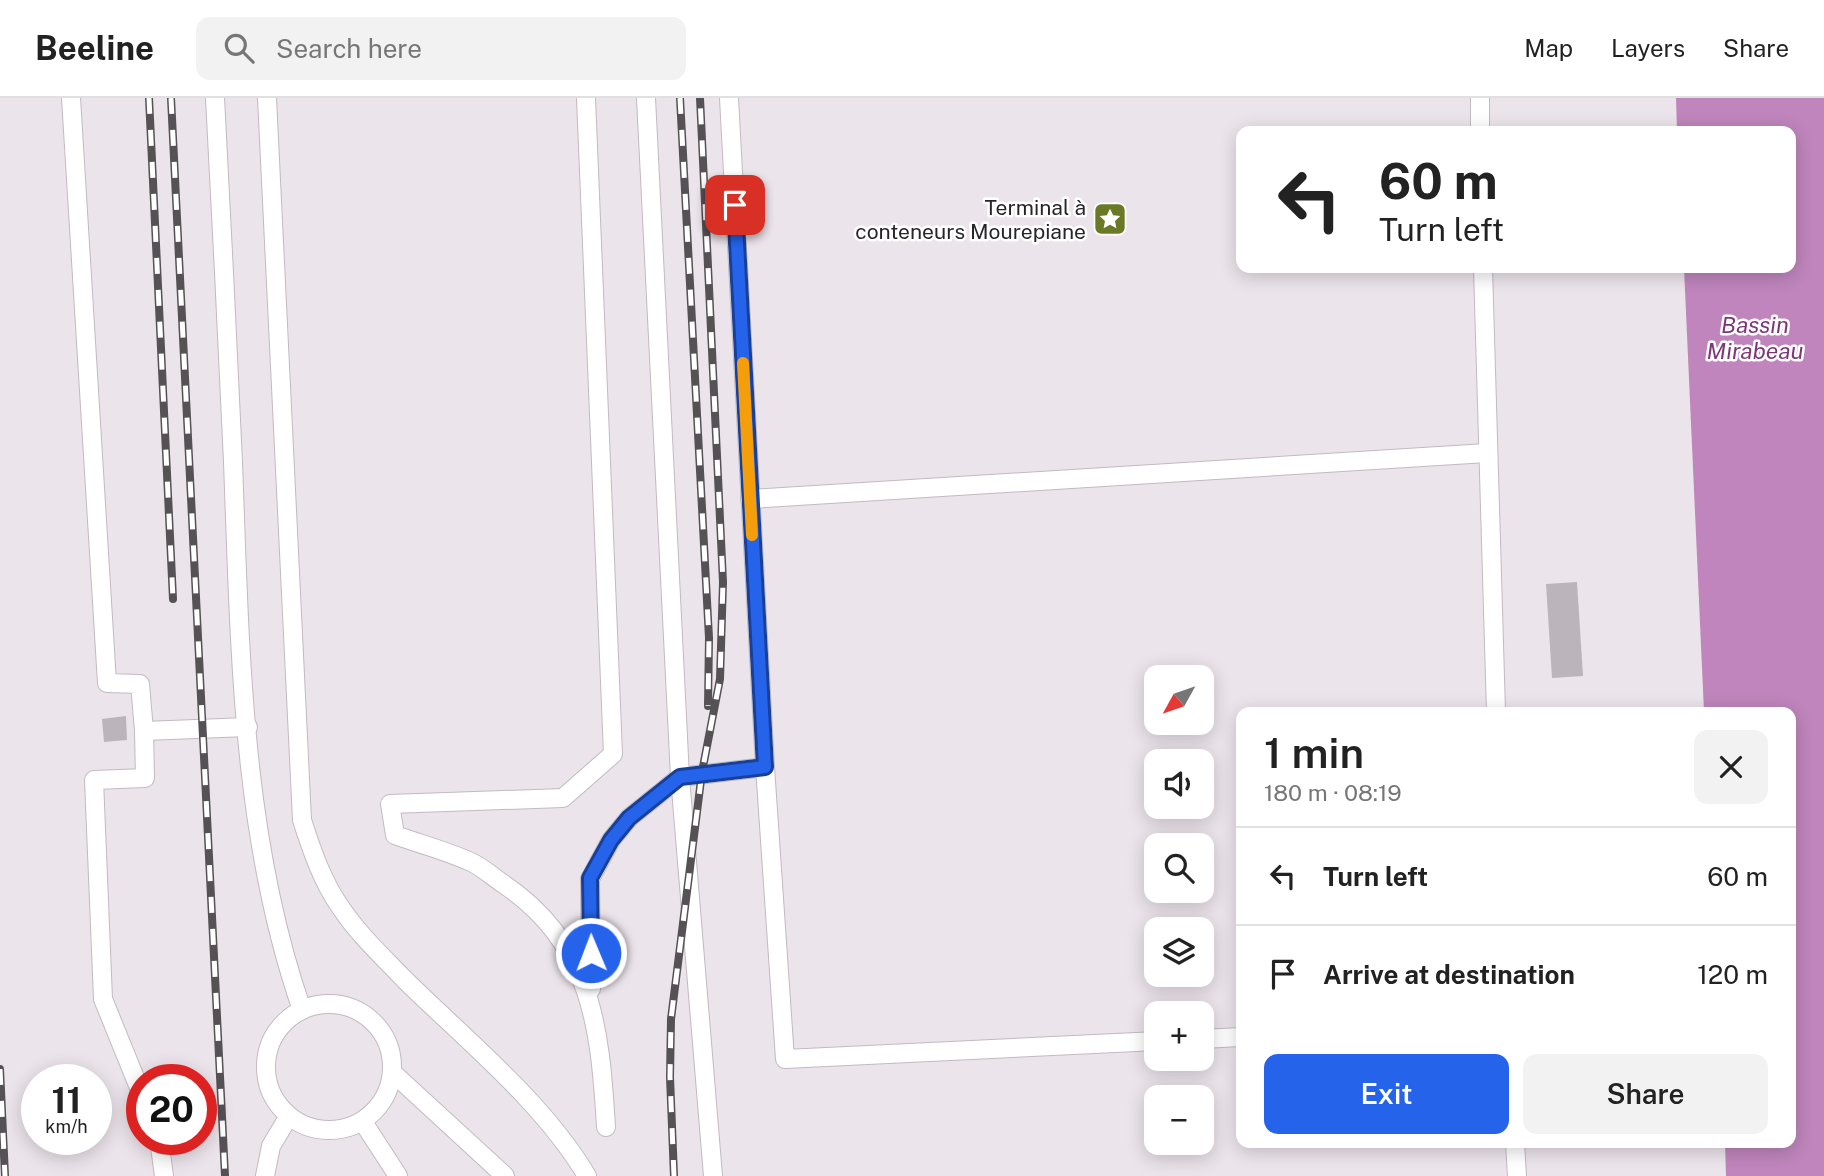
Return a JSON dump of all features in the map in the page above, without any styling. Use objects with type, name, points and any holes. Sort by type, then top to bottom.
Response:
[{"type":"lane","points":[[71,98],[107,683],[140,684],[144,731],[145,778],[94,780],[103,999],[129,1064]]},
{"type":"lane","points":[[215,98],[236,586],[258,836],[282,953],[302,1010]]},
{"type":"lane","points":[[267,98],[302,820],[316,863],[340,908],[361,933],[542,1116],[573,1154],[586,1176]]},
{"type":"lane","points":[[586,98],[613,754],[564,798],[390,804],[395,835],[472,862],[524,898],[557,932],[578,967],[592,1003]]},
{"type":"lane","points":[[646,98],[680,777],[713,1176]]},
{"type":"lane","points":[[729,98],[765,767],[785,1059],[1144,1042]]},
{"type":"lane","points":[[1480,98],[1480,126]]},
{"type":"lane","points":[[1483,273],[1496,707]]},
{"type":"lane","points":[[750,499],[1487,453]]},
{"type":"lane","points":[[144,731],[248,727]]},
{"type":"lane","points":[[606,1127],[601,1050],[592,1003],[590,878],[611,840],[629,818],[680,777],[765,767]]},
{"type":"lane","points":[[323,1004],[346,1006],[365,1015],[381,1031],[391,1051],[393,1073],[388,1092],[378,1109],[363,1122],[345,1129],[325,1131],[306,1126],[289,1116],[275,1100],[267,1080],[266,1059],[272,1039],[285,1022],[302,1010],[323,1004]]},
{"type":"lane","points":[[1214,1038],[1236,1037]]},
{"type":"lane","points":[[393,1073],[505,1176]]},
{"type":"lane","points":[[265,1176],[271,1146],[289,1116]]},
{"type":"lane","points":[[363,1122],[398,1176]]},
{"type":"lane","points":[[1515,1148],[1517,1176]]},
{"type":"lane","points":[[161,1155],[164,1176]]},
{"type":"water","name":"Bassin Mirabeau","points":[[1676,98],[1824,98],[1824,1176],[1726,1176],[1725,1148],[1796,1148],[1796,707],[1704,707],[1684,273],[1796,273],[1796,126],[1677,126]]},
{"type":"building","points":[[1577,582],[1583,676],[1552,678],[1546,584]]},
{"type":"building","points":[[126,716],[127,740],[104,742],[102,719]]},
{"type":"railway","points":[[149,98],[173,599]]},
{"type":"railway","points":[[171,98],[225,1176]]},
{"type":"railway","points":[[680,98],[709,638],[708,706]]},
{"type":"railway","points":[[674,1176],[670,1077],[671,1019],[702,772],[720,679],[723,582],[700,98]]},
{"type":"railway","points":[[0,1069],[5,1176]]},
{"type":"slow traffic","points":[[743,363],[752,535]]},
{"type":"place","name":"Terminal à conteneurs Mourepiane","points":[[1110,219]]},
{"type":"route","points":[[591,953],[590,878],[611,840],[629,818],[680,777],[702,772],[765,767],[735,205]]}]
